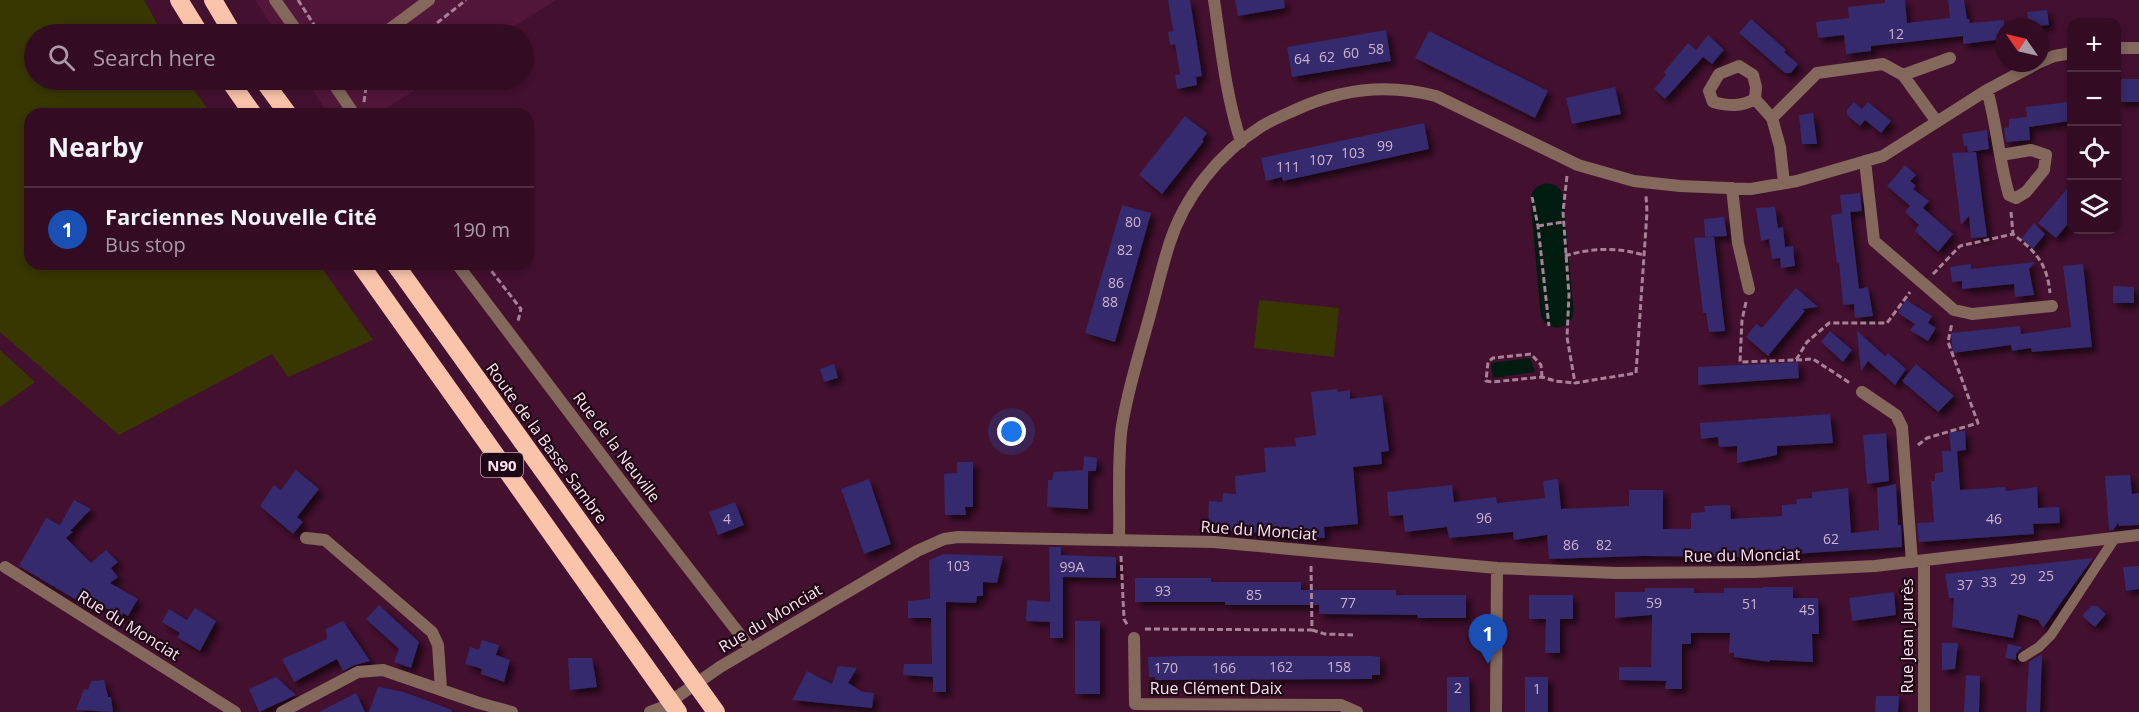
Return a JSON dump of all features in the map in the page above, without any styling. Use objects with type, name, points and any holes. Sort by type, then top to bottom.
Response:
[{"type":"highway","points":[[179,0],[194,24]]},
{"type":"highway","points":[[213,0],[226,24]]},
{"type":"highway","points":[[236,90],[249,108]]},
{"type":"highway","points":[[270,90],[284,108]]},
{"type":"highway","name":"N90","points":[[364,270],[678,712]]},
{"type":"highway","name":"Route de la Basse Sambre","points":[[399,270],[713,707]]},
{"type":"street","points":[[275,0],[292,24]]},
{"type":"street","points":[[397,24],[429,0]]},
{"type":"street","points":[[1214,0],[1226,83],[1233,118],[1241,142]]},
{"type":"street","points":[[2121,48],[2139,48]]},
{"type":"street","points":[[2049,58],[2067,54]]},
{"type":"street","points":[[1903,75],[1950,58]]},
{"type":"street","points":[[1772,118],[1817,72],[1883,64],[1903,75],[1937,122]]},
{"type":"street","points":[[1119,539],[1122,428],[1132,379],[1169,244],[1192,196],[1227,152],[1263,126],[1308,104],[1342,93],[1396,88],[1436,96],[1572,161],[1623,178],[1646,182],[1751,189],[1784,183],[1883,156],[1987,90],[2020,72]]},
{"type":"street","points":[[338,90],[350,108]]},
{"type":"street","points":[[1987,90],[2003,175],[2009,195],[2016,198],[2026,192],[2044,170],[2046,155],[2031,150],[2001,155]]},
{"type":"street","points":[[1755,99],[1772,118],[1780,147],[1784,183]]},
{"type":"street","points":[[1865,161],[1874,241],[1954,310],[1972,314],[2052,306]]},
{"type":"street","points":[[1732,188],[1738,243],[1749,289]]},
{"type":"street","name":"Rue de la Neuville","points":[[462,270],[751,649]]},
{"type":"street","points":[[1862,392],[1896,415],[1902,427],[1918,562]]},
{"type":"street","name":"Rue du Monciat","points":[[650,712],[661,708],[751,649],[909,556],[944,539],[975,537],[1214,542],[1497,568],[1616,573],[1755,572],[1918,562],[2139,535]]},
{"type":"street","points":[[306,538],[326,540],[432,632],[438,645],[441,689]]},
{"type":"street","name":"Rue Jean Jaurès","points":[[1918,562],[1924,712]]},
{"type":"street","name":"Rue du Monciat","points":[[5,567],[235,712]]},
{"type":"street","points":[[1496,712],[1497,568]]},
{"type":"street","name":"Rue Clément Daix","points":[[1134,638],[1135,704],[1291,708],[1341,705],[1357,712]]},
{"type":"street","points":[[282,712],[358,672],[383,670],[512,712]]},
{"type":"lane","points":[[2023,657],[2039,647],[2051,634],[2115,538]]},
{"type":"path","points":[[298,0],[314,24]]},
{"type":"path","points":[[436,24],[466,0]]},
{"type":"path","points":[[364,102],[366,90]]},
{"type":"path","points":[[1572,161],[1568,174],[1563,222],[1569,295],[1567,337],[1575,383]]},
{"type":"path","points":[[1542,377],[1541,365],[1531,354],[1493,358],[1488,362],[1486,381],[1542,377],[1575,383],[1636,373],[1647,212],[1646,182]]},
{"type":"path","points":[[2009,195],[2013,234],[2035,252],[2048,275],[2052,306]]},
{"type":"path","points":[[1532,196],[1538,226],[1549,326]]},
{"type":"path","points":[[1538,226],[1563,222]]},
{"type":"path","points":[[1796,360],[1807,342],[1829,322],[1887,323],[1921,282],[1960,246],[2013,234]]},
{"type":"path","points":[[1565,256],[1589,250],[1643,255]]},
{"type":"path","points":[[491,270],[521,309],[514,338]]},
{"type":"path","points":[[1749,289],[1742,320],[1740,362],[1813,359],[1862,392]]},
{"type":"path","points":[[1905,456],[1927,438],[1978,423],[1948,342],[1954,310]]},
{"type":"path","points":[[1119,539],[1123,572],[1124,619],[1134,638]]},
{"type":"path","points":[[1311,550],[1312,630]]},
{"type":"path","points":[[1134,638],[1139,629],[1312,630],[1324,634],[1353,635]]},
{"type":"shaded area","points":[[0,0],[144,0],[157,24],[24,24],[24,90],[194,90],[207,108],[24,108],[24,270],[323,270],[373,340],[288,377],[272,354],[119,435],[0,332]]},
{"type":"shaded area","points":[[255,0],[556,0],[518,24],[271,24]]},
{"type":"shaded area","points":[[312,90],[416,90],[387,108],[324,108]]},
{"type":"shaded area","points":[[1259,300],[1339,308],[1334,357],[1254,348]]},
{"type":"shaded area","points":[[0,350],[35,382],[0,407]]},
{"type":"shaded area","points":[[1530,358],[1535,372],[1493,378],[1491,363]]},
{"type":"building","points":[[1168,0],[1190,0],[1202,76],[1196,77],[1197,85],[1177,89],[1175,75],[1180,74],[1175,44],[1170,45],[1168,32],[1173,31]]},
{"type":"building","points":[[1235,0],[1284,0],[1285,8],[1238,16]]},
{"type":"building","points":[[1885,0],[1905,0],[1907,23],[1950,18],[1948,0],[1964,0],[1967,19],[1970,23],[1995,21],[1995,40],[1963,44],[1963,36],[1871,46],[1871,51],[1846,54],[1844,35],[1818,38],[1816,22],[1849,18],[1848,7],[1885,3]]},
{"type":"building","points":[[2047,10],[2048,18],[2028,18],[2027,12]]},
{"type":"building","points":[[1751,19],[1786,50],[1784,52],[1798,64],[1791,73],[1785,73],[1739,33]]},
{"type":"building","points":[[1386,30],[1391,61],[1292,77],[1287,47]]},
{"type":"building","points":[[1429,31],[1548,91],[1535,118],[1415,58]]},
{"type":"building","points":[[1708,35],[1724,50],[1712,64],[1703,57],[1665,99],[1654,89],[1666,75],[1664,72],[1688,43],[1696,50]]},
{"type":"building","points":[[2121,79],[2139,79],[2139,102],[2121,102]]},
{"type":"building","points":[[1615,87],[1621,114],[1572,124],[1566,98]]},
{"type":"building","points":[[1854,102],[1862,109],[1868,102],[1891,121],[1881,133],[1865,120],[1860,126],[1847,115],[1847,110]]},
{"type":"building","points":[[2067,102],[2067,121],[2029,127],[2030,140],[2006,142],[2004,128],[2009,127],[2009,119],[2027,117],[2026,107]]},
{"type":"building","points":[[1813,113],[1817,144],[1802,144],[1799,115]]},
{"type":"building","points":[[1185,116],[1207,133],[1202,140],[1204,141],[1162,194],[1139,175]]},
{"type":"building","points":[[1424,123],[1429,149],[1283,181],[1282,177],[1266,181],[1261,158]]},
{"type":"building","points":[[1987,130],[1989,149],[1968,152],[1967,146],[1964,146],[1962,134]]},
{"type":"building","points":[[1976,152],[1987,237],[1971,238],[1969,216],[1961,225],[1952,153]]},
{"type":"building","points":[[1905,165],[1916,175],[1910,181],[1916,186],[1913,189],[1929,201],[1923,208],[1953,234],[1938,252],[1915,231],[1919,225],[1905,212],[1910,206],[1887,186]]},
{"type":"building","points":[[2067,189],[2067,225],[2056,238],[2038,223]]},
{"type":"building","points":[[1860,193],[1862,211],[1842,213],[1840,195]]},
{"type":"building","points":[[1122,205],[1151,213],[1115,342],[1085,333]]},
{"type":"building","points":[[1775,207],[1778,228],[1783,227],[1785,247],[1793,246],[1795,266],[1781,268],[1780,258],[1772,259],[1769,239],[1761,241],[1756,208]]},
{"type":"building","points":[[1850,212],[1859,289],[1868,287],[1873,316],[1855,318],[1854,304],[1843,305],[1831,215]]},
{"type":"building","points":[[1724,217],[1727,236],[1705,237],[1704,219]]},
{"type":"building","points":[[2034,223],[2045,234],[2033,249],[2021,239]]},
{"type":"building","points":[[1714,237],[1725,331],[1709,332],[1706,313],[1703,313],[1694,238]]},
{"type":"building","points":[[2035,262],[2029,269],[2034,295],[2015,297],[2014,284],[1962,289],[1962,281],[1952,282],[1950,267],[1971,264],[1971,269]]},
{"type":"building","points":[[2083,264],[2092,347],[2032,352],[2031,348],[2012,351],[2011,345],[1953,353],[1951,333],[2020,326],[2021,334],[2071,327],[2063,266]]},
{"type":"building","points":[[2113,286],[2134,287],[2134,303],[2113,303]]},
{"type":"building","points":[[1796,288],[1818,307],[1802,309],[1805,311],[1768,356],[1746,337],[1756,324],[1762,328]]},
{"type":"building","points":[[1906,300],[1932,316],[1928,323],[1936,328],[1928,341],[1910,330],[1915,324],[1898,313]]},
{"type":"building","points":[[1830,331],[1852,350],[1843,362],[1821,342]]},
{"type":"building","points":[[1857,331],[1885,356],[1888,353],[1906,369],[1895,385],[1868,361],[1861,371]]},
{"type":"building","points":[[1798,362],[1799,378],[1698,385],[1698,367]]},
{"type":"building","points":[[834,364],[838,378],[824,382],[820,369]]},
{"type":"building","points":[[1916,364],[1954,396],[1938,412],[1902,381]]},
{"type":"building","points":[[1337,389],[1338,392],[1350,390],[1350,399],[1382,395],[1389,451],[1381,452],[1382,464],[1353,467],[1358,524],[1324,527],[1325,538],[1208,529],[1209,501],[1222,502],[1223,493],[1236,494],[1235,476],[1266,472],[1264,448],[1296,446],[1295,438],[1316,435],[1311,392]]},
{"type":"building","points":[[1830,414],[1833,443],[1777,446],[1777,455],[1737,463],[1737,446],[1719,447],[1718,437],[1701,439],[1700,423]]},
{"type":"building","points":[[1965,431],[1966,450],[1957,451],[1960,490],[2005,487],[2006,491],[2037,487],[2038,508],[2059,507],[2060,523],[2033,524],[2034,534],[1919,542],[1917,523],[1934,522],[1931,481],[1935,481],[1935,473],[1943,472],[1942,451],[1951,451],[1949,432]]},
{"type":"building","points":[[1886,433],[1889,481],[1867,484],[1863,435]]},
{"type":"building","points":[[1084,456],[1097,458],[1096,471],[1088,471],[1088,509],[1047,507],[1048,480],[1052,480],[1054,472],[1083,470]]},
{"type":"building","points":[[957,462],[973,462],[973,507],[965,507],[966,515],[945,515],[944,474],[957,473]]},
{"type":"building","points":[[296,470],[319,489],[297,517],[303,522],[293,534],[260,506],[274,485],[281,490]]},
{"type":"building","points":[[2130,475],[2132,494],[2139,493],[2139,525],[2119,526],[2118,523],[2113,530],[2109,530],[2105,476]]},
{"type":"building","points":[[869,479],[891,544],[864,554],[841,489]]},
{"type":"building","points":[[1558,479],[1561,509],[1629,506],[1629,490],[1663,490],[1663,529],[1691,529],[1691,513],[1705,512],[1704,506],[1730,505],[1731,519],[1782,516],[1782,505],[1797,504],[1796,499],[1812,498],[1812,492],[1848,488],[1851,533],[1879,530],[1877,488],[1896,484],[1898,525],[1901,525],[1902,547],[1747,557],[1643,556],[1549,559],[1547,535],[1514,540],[1513,532],[1449,538],[1447,527],[1405,532],[1403,515],[1389,516],[1387,492],[1452,485],[1454,502],[1496,497],[1497,503],[1545,498],[1543,481]]},
{"type":"building","points":[[74,500],[91,509],[66,538],[91,563],[106,550],[118,562],[111,568],[118,577],[110,583],[138,599],[128,616],[123,613],[121,617],[97,603],[93,610],[19,566],[46,518],[60,525]]},
{"type":"building","points":[[735,502],[744,525],[718,535],[709,512]]},
{"type":"building","points":[[1049,547],[1061,547],[1061,555],[1116,557],[1116,578],[1063,577],[1063,638],[1050,638],[1050,622],[1026,621],[1027,600],[1050,602]]},
{"type":"building","points":[[944,554],[1003,556],[997,583],[983,582],[983,596],[977,596],[976,603],[946,602],[946,692],[933,692],[933,677],[903,675],[904,664],[932,664],[931,618],[908,618],[908,601],[930,599],[929,560]]},
{"type":"building","points":[[2093,558],[2043,628],[2038,620],[2018,614],[2013,638],[1952,627],[1954,598],[1949,598],[1945,574]]},
{"type":"building","points":[[2139,566],[2139,589],[2126,591],[2123,567]]},
{"type":"building","points":[[1135,578],[1211,578],[1211,582],[1301,582],[1301,590],[1396,590],[1396,595],[1466,595],[1466,618],[1319,614],[1319,605],[1135,602]]},
{"type":"building","points":[[1793,587],[1793,598],[1818,598],[1819,634],[1812,634],[1813,662],[1770,660],[1770,662],[1734,657],[1734,653],[1729,653],[1730,633],[1691,633],[1691,644],[1682,644],[1682,689],[1665,689],[1666,681],[1619,680],[1619,667],[1651,667],[1652,615],[1615,618],[1615,592],[1645,592],[1645,588],[1694,588],[1694,593],[1724,593],[1724,588]]},
{"type":"building","points":[[1894,592],[1896,615],[1852,621],[1849,598]]},
{"type":"building","points":[[1529,595],[1573,595],[1573,619],[1560,619],[1560,653],[1545,653],[1546,619],[1529,619]]},
{"type":"building","points":[[379,605],[419,642],[411,668],[394,662],[399,649],[366,619]]},
{"type":"building","points":[[2091,606],[2097,606],[2106,614],[2095,627],[2082,616]]},
{"type":"building","points":[[195,608],[216,621],[200,651],[177,637],[180,633],[162,622],[169,609],[187,620]]},
{"type":"building","points":[[343,621],[370,661],[343,671],[337,659],[294,682],[282,659],[327,639],[326,629]]},
{"type":"building","points":[[1075,621],[1100,621],[1100,694],[1075,694]]},
{"type":"building","points":[[482,640],[499,645],[496,655],[510,660],[504,682],[481,674],[482,669],[465,664],[470,647],[479,650]]},
{"type":"building","points":[[1942,643],[1958,643],[1955,669],[1942,670]]},
{"type":"building","points":[[2008,644],[2022,647],[2016,654],[2016,660],[2005,658]]},
{"type":"building","points":[[2042,654],[2040,712],[2026,712],[2029,662]]},
{"type":"building","points":[[1372,656],[1380,657],[1380,675],[1372,675],[1372,679],[1155,680],[1155,677],[1149,677],[1148,657]]},
{"type":"building","points":[[568,658],[592,658],[597,687],[570,690]]},
{"type":"building","points":[[838,666],[857,668],[848,683],[863,692],[874,693],[872,708],[792,700],[807,671],[832,684]]},
{"type":"building","points":[[1966,675],[1980,676],[1979,712],[1964,712]]},
{"type":"building","points":[[276,677],[296,695],[259,712],[249,689]]},
{"type":"building","points":[[1447,677],[1469,677],[1470,712],[1447,712]]},
{"type":"building","points":[[1525,677],[1548,677],[1548,712],[1525,712]]},
{"type":"building","points":[[104,680],[108,697],[111,697],[113,712],[76,710],[84,689],[88,690],[91,681]]},
{"type":"building","points":[[378,687],[404,692],[452,710],[452,712],[369,712]]},
{"type":"building","points":[[356,693],[365,712],[319,712]]},
{"type":"building","points":[[1876,696],[1899,696],[1898,712],[1875,712]]},
{"type":"waterway","points":[[1547,200],[1557,311]]},
{"type":"place","name":"Farciennes Nouvelle Cité","points":[[1488,664]]}]
